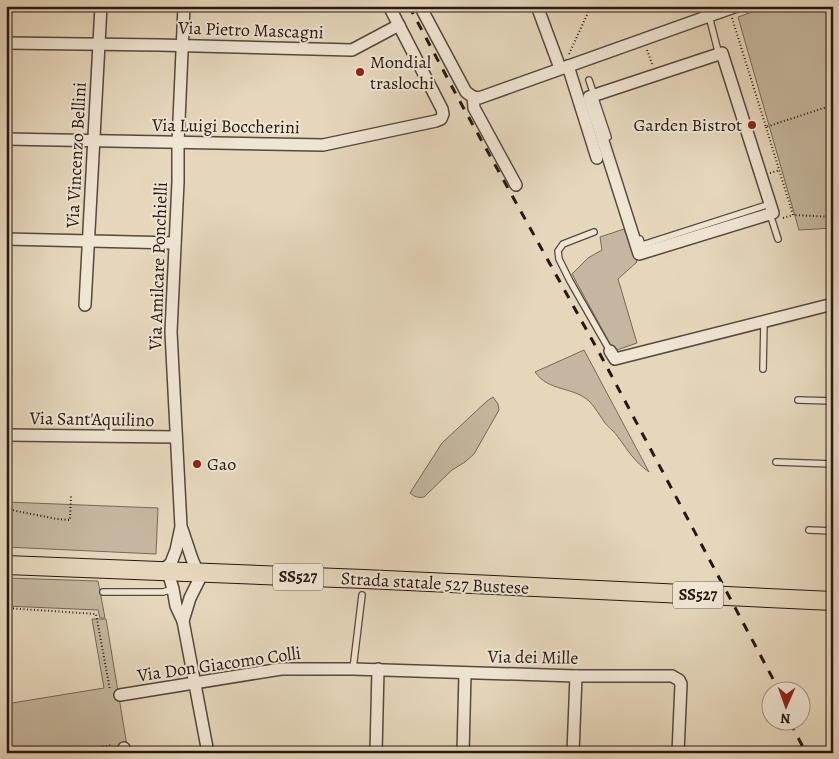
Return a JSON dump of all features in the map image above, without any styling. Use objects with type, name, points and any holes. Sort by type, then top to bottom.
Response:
[{"type":"main road","name":"Strada statale 527 Bustese","points":[[6,565],[833,601]]},
{"type":"street","name":"Via Vincenzo Bellini","points":[[85,305],[101,6]]},
{"type":"street","name":"Via Amilcare Ponchielli","points":[[164,572],[176,550],[181,527],[171,332],[184,6]]},
{"type":"street","points":[[389,6],[399,25]]},
{"type":"street","points":[[420,6],[467,94],[473,98],[479,98],[730,10]]},
{"type":"street","points":[[537,6],[556,56],[564,67],[597,158]]},
{"type":"street","name":"Via Pietro Mascagni","points":[[6,43],[352,50],[399,25]]},
{"type":"street","name":"Via Luigi Boccherini","points":[[6,139],[323,145],[432,123],[441,119],[442,109],[399,25]]},
{"type":"street","points":[[722,53],[773,213],[769,209],[639,254],[589,97],[595,97],[656,75],[720,56],[722,53]]},
{"type":"street","points":[[473,98],[474,108],[516,185]]},
{"type":"street","points":[[6,239],[176,243]]},
{"type":"street","points":[[610,352],[615,360],[833,304]]},
{"type":"street","name":"Via Sant'Aquilino","points":[[6,435],[176,438]]},
{"type":"street","name":"Via Amilcare Ponchielli","points":[[181,527],[192,559],[200,574]]},
{"type":"street","points":[[164,572],[173,589],[176,606],[183,621],[208,753]]},
{"type":"street","points":[[183,621],[200,574]]},
{"type":"street","name":"Via Don Giacomo Colli","points":[[120,695],[281,669],[394,670]]},
{"type":"street","points":[[376,753],[378,670]]},
{"type":"street","name":"Via dei Mille","points":[[394,670],[576,676],[672,676],[679,680],[681,684],[678,753]]},
{"type":"street","points":[[463,753],[465,673]]},
{"type":"street","points":[[573,753],[576,676]]},
{"type":"lane","points":[[6,9],[13,6]]},
{"type":"lane","points":[[589,80],[595,97],[720,56],[710,16]]},
{"type":"lane","points":[[769,209],[778,239]]},
{"type":"lane","points":[[594,232],[562,244],[558,251],[559,259],[610,352]]},
{"type":"lane","points":[[762,369],[764,322]]},
{"type":"lane","points":[[798,400],[833,401]]},
{"type":"lane","points":[[776,462],[833,464]]},
{"type":"lane","points":[[809,530],[833,531]]},
{"type":"lane","points":[[102,592],[163,592],[173,589]]},
{"type":"lane","points":[[353,669],[362,595]]},
{"type":"path","points":[[556,56],[562,54],[568,57],[591,6]]},
{"type":"path","points":[[730,10],[793,215],[833,216]]},
{"type":"path","points":[[646,45],[656,75]]},
{"type":"path","points":[[766,126],[833,105]]},
{"type":"path","points":[[6,509],[70,520],[71,495]]},
{"type":"path","points":[[6,608],[96,614],[111,697],[120,695]]},
{"type":"path","points":[[61,753],[123,744],[125,750]]},
{"type":"shaded area","points":[[769,6],[833,6],[833,228],[799,230],[738,17]]},
{"type":"shaded area","points":[[624,229],[637,262],[618,279],[637,343],[614,351],[572,274],[588,258],[602,250],[600,237]]},
{"type":"shaded area","points":[[584,350],[649,472],[632,456],[589,401],[575,393],[547,383],[535,372]]},
{"type":"shaded area","points":[[493,397],[498,404],[499,410],[474,454],[452,470],[424,497],[417,497],[410,493],[442,443]]},
{"type":"shaded area","points":[[6,502],[158,508],[156,554],[6,547]]},
{"type":"shaded area","points":[[6,578],[98,581],[105,618],[100,618],[98,610],[6,606]]},
{"type":"shaded area","points":[[92,619],[106,619],[127,746],[81,753],[6,753],[6,704],[104,688]]},
{"type":"railway","points":[[409,6],[601,356],[775,682]]},
{"type":"railway","points":[[795,732],[806,753]]},
{"type":"place","name":"Mondial traslochi","points":[[360,72]]},
{"type":"place","name":"Garden Bistrot","points":[[752,125]]},
{"type":"place","name":"Gao","points":[[197,464]]}]
